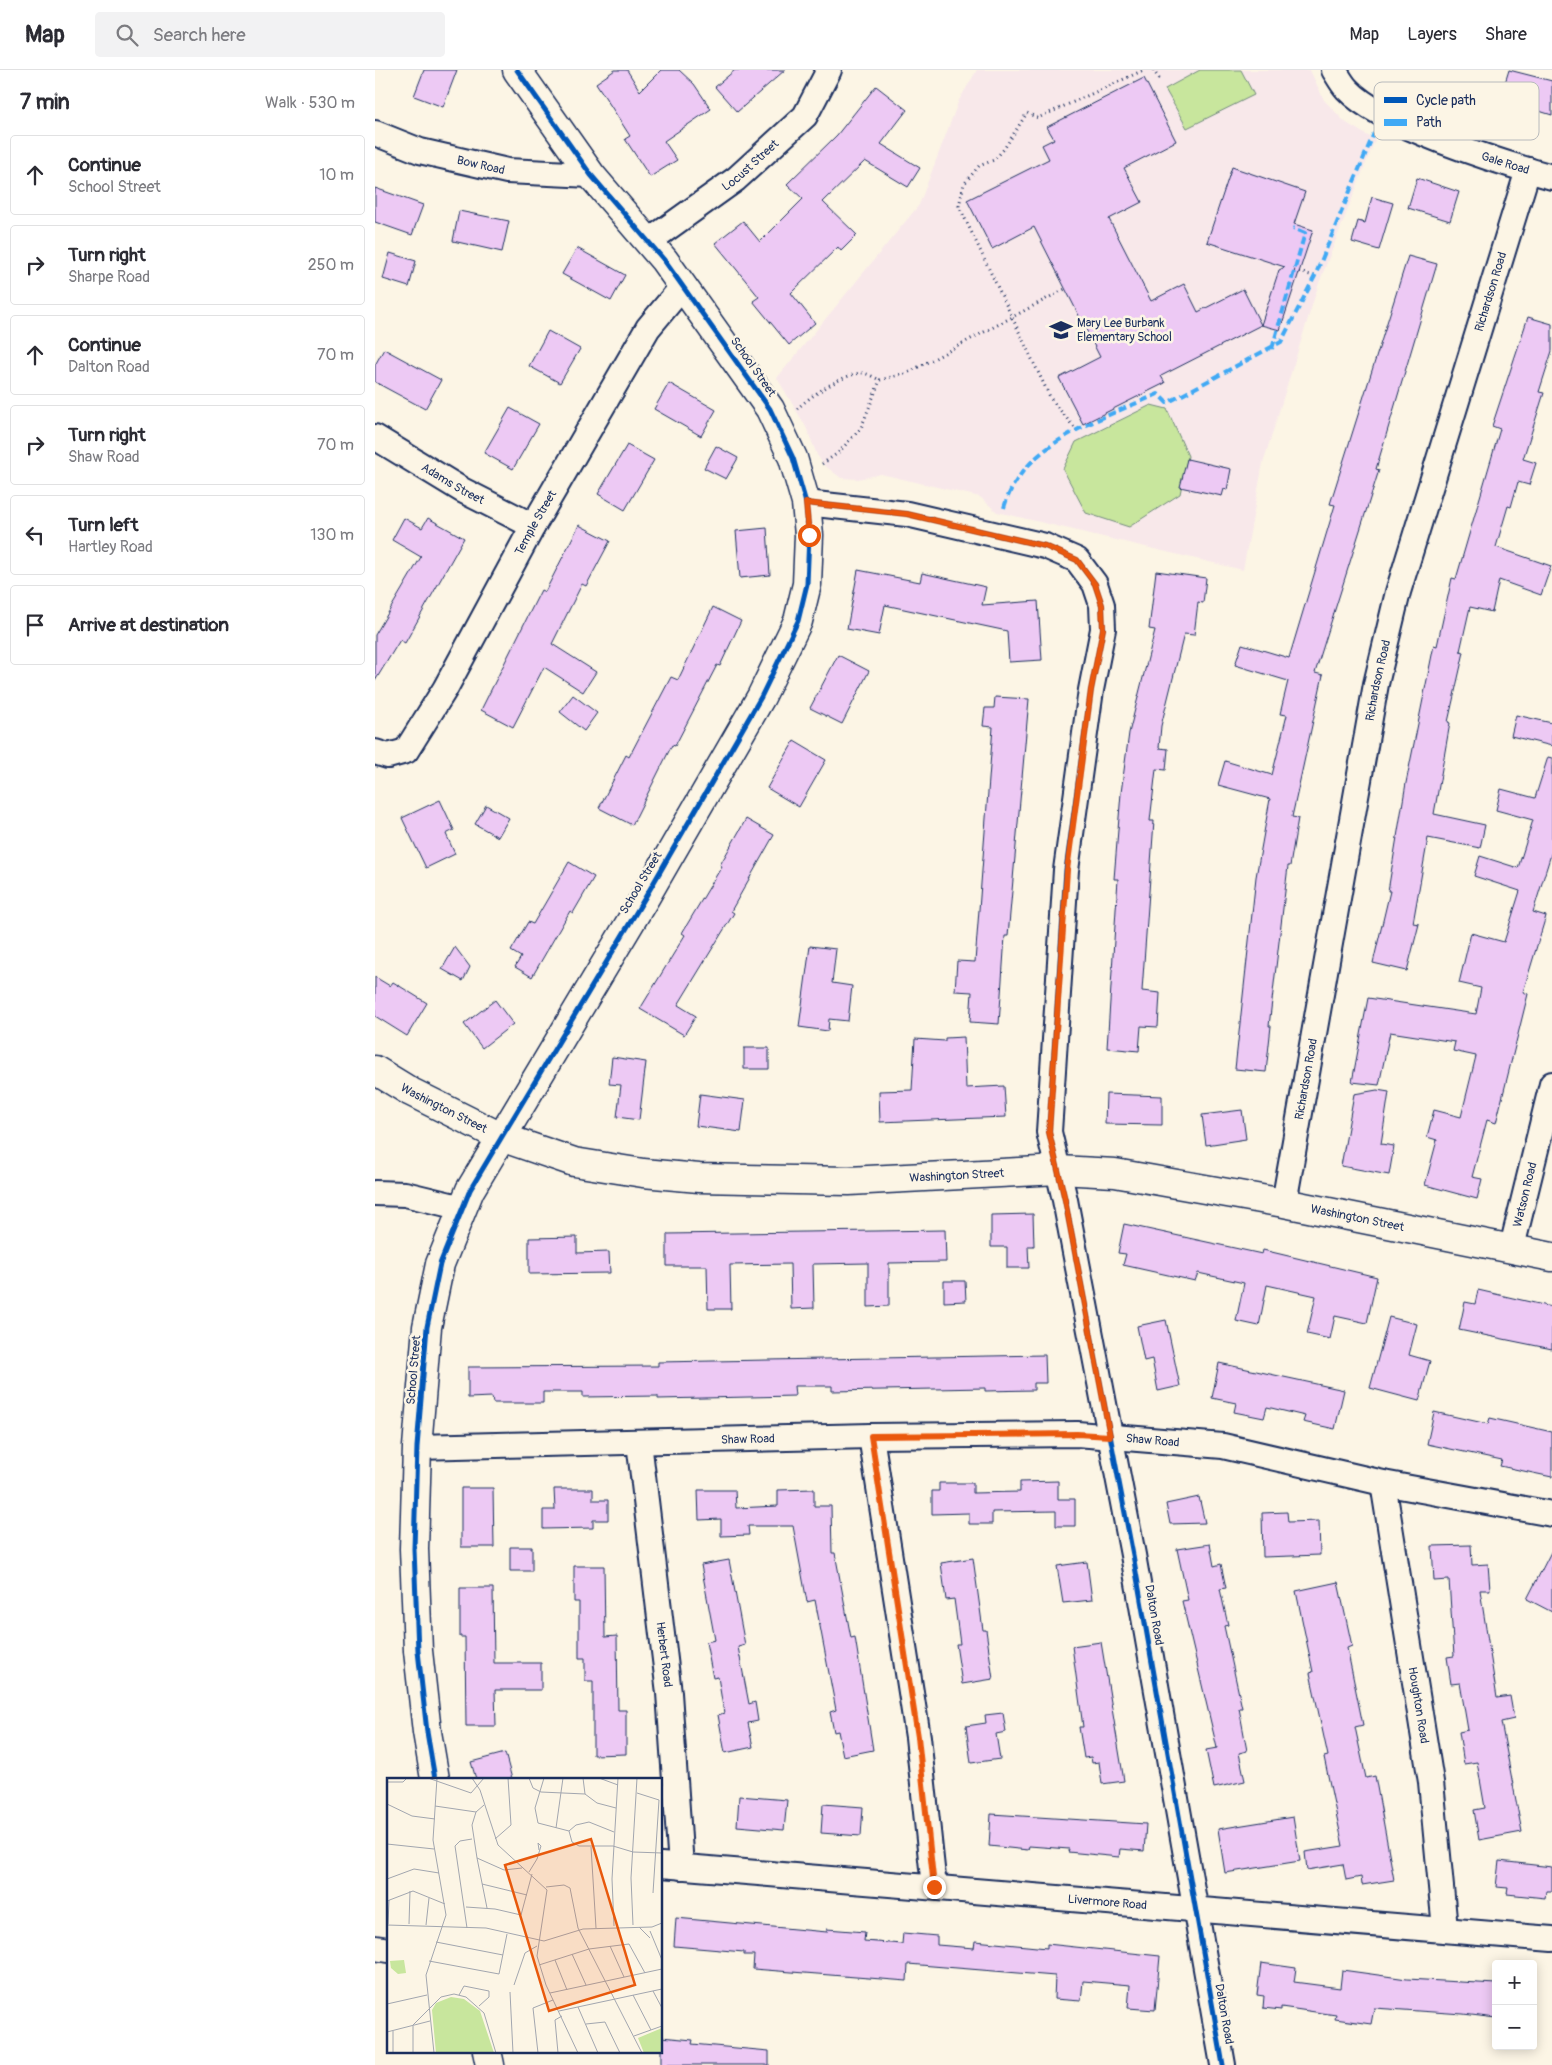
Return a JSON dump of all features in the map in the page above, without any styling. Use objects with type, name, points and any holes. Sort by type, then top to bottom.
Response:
[{"type":"street","name":"School Street","points":[[435,1778],[427,1732],[418,1651],[414,1549],[417,1447],[427,1327],[440,1264],[470,1190],[646,896],[761,697],[798,621],[807,584],[809,535],[806,503],[793,458],[770,409],[683,286],[649,242],[591,175],[517,70]]},
{"type":"street","name":"Locust Street","points":[[649,242],[736,179],[805,116],[829,70]]},
{"type":"street","name":"Gale Road","points":[[1334,70],[1347,90],[1374,109]]},
{"type":"street","name":"Bow Road","points":[[375,132],[420,150],[507,171],[591,175]]},
{"type":"street","name":"Gale Road","points":[[1442,140],[1552,177]]},
{"type":"street","name":"Richardson Road","points":[[1283,1203],[1378,675],[1398,592],[1528,170]]},
{"type":"street","name":"Temple Street","points":[[383,754],[406,750],[445,689],[533,526],[648,328],[683,286]]},
{"type":"street","name":"Adams Street","points":[[375,436],[462,490],[533,526]]},
{"type":"street","name":"Dalton Road","points":[[806,503],[907,514],[1045,546],[1077,560],[1095,584],[1102,605],[1103,629],[1091,690],[1067,870],[1049,1132],[1059,1170],[1110,1436],[1197,1910],[1223,2065]]},
{"type":"street","name":"Washington Street","points":[[375,1070],[411,1092],[501,1137],[574,1162],[643,1173],[699,1178],[849,1181],[1059,1170],[1115,1173],[1283,1203],[1552,1257]]},
{"type":"street","name":"Watson Road","points":[[1512,1248],[1552,1084]]},
{"type":"street","points":[[375,1193],[405,1194],[463,1208]]},
{"type":"street","name":"Shaw Road","points":[[417,1447],[871,1436],[1077,1434],[1223,1446],[1383,1483],[1552,1514]]},
{"type":"street","points":[[871,1436],[918,1737],[934,1887]]},
{"type":"street","name":"Herbert Road","points":[[639,1442],[669,1693],[671,1866]]},
{"type":"street","name":"Houghton Road","points":[[1383,1483],[1431,1782],[1445,1929]]},
{"type":"street","name":"Livermore Road","points":[[671,1866],[1552,1939]]},
{"type":"street","points":[[487,2052],[490,2065]]},
{"type":"path","points":[[1077,431],[1051,399],[959,206],[964,184],[979,166],[994,160],[1004,149],[1027,113],[1038,118],[1144,70]]},
{"type":"path","points":[[1153,70],[1161,80]]},
{"type":"path","points":[[1295,271],[1315,276]]},
{"type":"path","points":[[792,415],[808,397],[846,378],[863,373],[880,380],[909,372],[1065,289]]},
{"type":"path","points":[[819,466],[838,454],[861,428],[880,380]]},
{"type":"shaded area","name":"Mary Lee Burbank Elementary School","points":[[977,70],[1310,70],[1324,100],[1345,122],[1375,140],[1319,283],[1263,463],[1243,570],[997,512],[980,497],[881,474],[858,479],[841,478],[824,465],[817,455],[806,427],[777,378],[919,205],[959,100]]},
{"type":"green space","points":[[1200,70],[1241,70],[1254,95],[1187,128],[1165,89]]},
{"type":"green space","points":[[1151,405],[1167,409],[1188,456],[1180,494],[1129,527],[1086,513],[1063,469],[1076,442]]},
{"type":"building","points":[[424,70],[457,70],[443,107],[414,96]]},
{"type":"building","points":[[615,70],[627,70],[640,91],[661,70],[679,70],[694,84],[711,109],[664,141],[677,160],[650,177],[625,139],[630,136],[596,83]]},
{"type":"building","points":[[735,70],[785,70],[737,112],[715,87]]},
{"type":"building","points":[[1509,70],[1552,81],[1552,115],[1539,111],[1539,82],[1505,82]]},
{"type":"building","points":[[1144,78],[1176,141],[1124,168],[1142,202],[1109,219],[1151,301],[1184,284],[1198,312],[1243,289],[1261,325],[1161,376],[1165,383],[1083,424],[1059,378],[1100,357],[1034,227],[992,249],[967,200],[1049,159],[1042,145],[1054,139],[1047,127]]},
{"type":"building","points":[[876,86],[907,110],[881,144],[920,168],[908,187],[865,161],[823,202],[857,235],[841,251],[838,247],[791,293],[815,323],[789,345],[753,301],[759,297],[715,243],[743,221],[760,242],[803,199],[787,184],[837,135]]},
{"type":"building","points":[[1232,167],[1305,192],[1294,224],[1313,230],[1280,330],[1261,325],[1279,270],[1285,267],[1207,242]]},
{"type":"building","points":[[1417,178],[1459,192],[1450,221],[1408,208]]},
{"type":"building","points":[[375,188],[423,205],[412,235],[375,222]]},
{"type":"building","points":[[1372,197],[1393,203],[1379,250],[1352,242],[1358,221],[1365,223]]},
{"type":"building","points":[[459,211],[509,221],[502,252],[453,241]]},
{"type":"building","points":[[577,248],[625,275],[611,301],[562,274]]},
{"type":"building","points":[[390,253],[416,261],[409,287],[383,279]]},
{"type":"building","points":[[1408,256],[1437,264],[1376,469],[1379,470],[1315,673],[1323,675],[1292,817],[1298,818],[1290,866],[1288,866],[1269,1026],[1271,1026],[1266,1072],[1235,1069],[1256,877],[1270,799],[1218,785],[1225,761],[1272,775],[1287,715],[1280,714],[1288,681],[1235,665],[1242,644],[1289,658],[1335,505],[1330,504]]},
{"type":"building","points":[[1528,317],[1552,324],[1552,351],[1539,392],[1544,393],[1523,459],[1536,463],[1529,485],[1518,482],[1511,507],[1508,506],[1496,547],[1551,566],[1541,595],[1499,580],[1492,612],[1470,607],[1460,651],[1464,652],[1448,722],[1450,723],[1434,814],[1485,825],[1480,848],[1428,838],[1413,923],[1419,924],[1407,971],[1373,963],[1390,891],[1388,891],[1406,783],[1434,645],[1437,646],[1452,578],[1456,579],[1500,429],[1492,426]]},
{"type":"building","points":[[548,331],[580,349],[560,383],[529,366]]},
{"type":"building","points":[[384,349],[441,380],[425,409],[375,382],[375,365]]},
{"type":"building","points":[[669,383],[716,410],[701,436],[654,409]]},
{"type":"building","points":[[510,408],[539,424],[513,469],[484,453]]},
{"type":"building","points":[[627,445],[654,460],[625,510],[598,494]]},
{"type":"building","points":[[716,446],[738,458],[726,479],[704,468]]},
{"type":"building","points":[[1187,459],[1231,469],[1227,490],[1224,489],[1222,496],[1180,487]]},
{"type":"building","points":[[404,518],[422,528],[428,518],[464,538],[405,643],[400,640],[375,681],[375,635],[421,557],[392,540]]},
{"type":"building","points":[[579,525],[610,541],[586,586],[582,584],[552,644],[596,672],[583,692],[544,667],[513,727],[481,710],[541,590],[545,592]]},
{"type":"building","points":[[767,528],[770,575],[740,578],[736,531]]},
{"type":"building","points":[[858,570],[920,582],[922,573],[986,587],[982,605],[1038,601],[1042,660],[1009,662],[1007,631],[885,605],[879,635],[847,629]]},
{"type":"building","points":[[1156,571],[1206,578],[1203,603],[1198,602],[1194,635],[1184,634],[1161,726],[1159,748],[1168,749],[1166,770],[1156,769],[1150,821],[1154,821],[1142,991],[1160,993],[1158,1027],[1141,1026],[1139,1051],[1107,1048],[1118,879],[1114,879],[1121,793],[1129,733],[1155,630],[1149,629]]},
{"type":"building","points":[[713,607],[741,621],[720,666],[717,665],[675,746],[672,745],[632,825],[599,808],[626,755],[629,757],[671,677],[678,680]]},
{"type":"building","points":[[838,655],[869,671],[842,724],[810,708]]},
{"type":"building","points":[[573,695],[597,713],[584,731],[560,712]]},
{"type":"building","points":[[995,697],[1029,699],[1008,936],[1005,936],[999,1024],[970,1022],[972,992],[955,991],[957,961],[975,962],[993,727],[983,726],[985,708],[994,708]]},
{"type":"building","points":[[1516,715],[1552,723],[1552,746],[1511,736]]},
{"type":"building","points":[[794,741],[826,760],[799,807],[767,788]]},
{"type":"building","points":[[1548,757],[1552,758],[1552,851],[1533,912],[1546,916],[1523,992],[1528,994],[1496,1123],[1487,1120],[1472,1177],[1482,1179],[1477,1199],[1425,1185],[1437,1140],[1427,1137],[1434,1110],[1461,1117],[1476,1056],[1453,1051],[1455,1042],[1390,1032],[1379,1085],[1352,1082],[1368,998],[1476,1014],[1481,988],[1459,983],[1471,933],[1504,942],[1520,891],[1474,876],[1480,856],[1518,868],[1533,820],[1496,810],[1501,789],[1535,798]]},
{"type":"building","points":[[440,800],[454,830],[446,834],[455,854],[426,868],[402,818]]},
{"type":"building","points":[[486,805],[509,818],[498,837],[475,824]]},
{"type":"building","points":[[746,819],[774,835],[731,911],[734,913],[678,1005],[696,1016],[684,1035],[640,1009],[685,935],[682,933],[722,866],[720,865]]},
{"type":"building","points":[[569,862],[594,877],[573,913],[570,911],[532,977],[515,967],[521,957],[511,951],[528,922],[533,924]]},
{"type":"building","points":[[810,946],[836,949],[832,983],[852,986],[848,1021],[829,1019],[828,1031],[799,1027]]},
{"type":"building","points":[[455,947],[470,967],[463,981],[442,969]]},
{"type":"building","points":[[375,977],[390,986],[393,982],[427,1003],[407,1036],[375,1016]]},
{"type":"building","points":[[495,1000],[513,1024],[482,1048],[464,1024]]},
{"type":"building","points":[[964,1037],[966,1088],[1004,1086],[1006,1117],[880,1122],[879,1091],[912,1090],[915,1039],[945,1041],[945,1038]]},
{"type":"building","points":[[744,1048],[769,1048],[769,1069],[744,1069]]},
{"type":"building","points":[[612,1057],[646,1062],[639,1120],[617,1117],[621,1085],[609,1084]]},
{"type":"building","points":[[1377,1090],[1389,1092],[1381,1144],[1394,1146],[1389,1175],[1341,1166],[1354,1094]]},
{"type":"building","points":[[700,1094],[745,1100],[741,1132],[696,1126]]},
{"type":"building","points":[[1106,1094],[1162,1096],[1162,1125],[1105,1124]]},
{"type":"building","points":[[1242,1110],[1246,1139],[1206,1145],[1202,1115]]},
{"type":"building","points":[[1033,1214],[1034,1246],[1028,1246],[1029,1268],[1007,1268],[1007,1247],[991,1247],[991,1215]]},
{"type":"building","points":[[1124,1224],[1262,1254],[1263,1250],[1377,1277],[1367,1323],[1335,1316],[1330,1339],[1307,1334],[1316,1296],[1267,1285],[1259,1326],[1236,1321],[1244,1283],[1198,1273],[1195,1281],[1123,1265],[1126,1254],[1118,1253]]},
{"type":"building","points":[[945,1230],[946,1262],[889,1263],[889,1306],[868,1307],[868,1263],[813,1264],[814,1308],[791,1309],[790,1264],[730,1265],[731,1309],[708,1309],[707,1266],[667,1266],[667,1234]]},
{"type":"building","points":[[577,1237],[577,1253],[609,1252],[610,1273],[529,1274],[529,1238]]},
{"type":"building","points":[[944,1281],[965,1281],[966,1301],[944,1302]]},
{"type":"building","points":[[1478,1290],[1552,1307],[1552,1349],[1459,1330],[1465,1302],[1475,1304]]},
{"type":"building","points":[[1389,1317],[1417,1324],[1409,1355],[1430,1361],[1419,1401],[1370,1388]]},
{"type":"building","points":[[1166,1320],[1180,1386],[1158,1391],[1152,1359],[1144,1361],[1137,1326]]},
{"type":"building","points":[[1045,1355],[1046,1383],[1034,1383],[1034,1390],[985,1391],[985,1388],[832,1391],[832,1386],[794,1386],[795,1396],[658,1399],[658,1396],[583,1397],[583,1392],[543,1392],[543,1403],[493,1403],[492,1397],[468,1398],[468,1367],[658,1366],[658,1362]]},
{"type":"building","points":[[1219,1363],[1344,1390],[1335,1429],[1303,1422],[1305,1416],[1267,1407],[1264,1418],[1234,1412],[1236,1403],[1212,1398]]},
{"type":"building","points":[[1434,1412],[1488,1424],[1490,1418],[1552,1432],[1552,1477],[1500,1466],[1502,1460],[1427,1444]]},
{"type":"building","points":[[1058,1481],[1058,1499],[1075,1499],[1075,1526],[1056,1526],[1056,1511],[992,1512],[992,1524],[969,1524],[969,1513],[932,1514],[932,1491],[939,1491],[939,1483],[973,1483],[973,1493],[1020,1492],[1020,1482]]},
{"type":"building","points":[[461,1488],[493,1488],[494,1547],[461,1547]]},
{"type":"building","points":[[554,1489],[593,1489],[593,1500],[608,1500],[608,1520],[593,1520],[593,1528],[543,1529],[543,1510],[555,1510]]},
{"type":"building","points":[[814,1489],[814,1506],[831,1506],[832,1553],[835,1553],[851,1638],[855,1637],[873,1750],[843,1756],[838,1731],[834,1732],[830,1712],[836,1710],[815,1600],[807,1602],[793,1526],[748,1526],[749,1535],[721,1536],[721,1519],[699,1520],[698,1490],[735,1490],[736,1508],[778,1506],[778,1490]]},
{"type":"building","points":[[1199,1497],[1205,1523],[1170,1524],[1166,1504]]},
{"type":"building","points":[[1287,1512],[1288,1522],[1319,1521],[1320,1555],[1263,1557],[1262,1513]]},
{"type":"building","points":[[1210,1544],[1214,1566],[1221,1564],[1226,1588],[1220,1589],[1228,1625],[1224,1626],[1242,1708],[1239,1708],[1247,1751],[1239,1753],[1245,1781],[1214,1788],[1206,1750],[1217,1748],[1182,1601],[1188,1600],[1177,1549]]},
{"type":"building","points":[[1471,1545],[1472,1565],[1488,1564],[1490,1590],[1480,1590],[1497,1698],[1510,1696],[1514,1719],[1501,1722],[1522,1832],[1479,1840],[1474,1810],[1485,1808],[1477,1762],[1464,1764],[1459,1732],[1468,1730],[1460,1683],[1451,1684],[1447,1657],[1454,1656],[1449,1580],[1434,1581],[1432,1546]]},
{"type":"building","points":[[510,1547],[532,1547],[532,1571],[510,1571]]},
{"type":"building","points":[[1552,1550],[1552,1612],[1527,1599]]},
{"type":"building","points":[[973,1558],[983,1630],[986,1630],[993,1679],[962,1684],[956,1644],[960,1644],[954,1599],[946,1600],[941,1563]]},
{"type":"building","points":[[729,1560],[745,1645],[738,1647],[749,1704],[755,1702],[758,1721],[748,1723],[753,1747],[725,1753],[718,1715],[724,1713],[718,1677],[713,1678],[706,1642],[715,1640],[701,1565]]},
{"type":"building","points":[[1087,1562],[1092,1600],[1063,1603],[1057,1566]]},
{"type":"building","points":[[574,1566],[604,1566],[605,1637],[617,1636],[618,1710],[626,1710],[626,1754],[593,1755],[593,1681],[585,1681],[585,1658],[579,1658],[579,1602],[574,1602]]},
{"type":"building","points":[[1338,1582],[1352,1646],[1347,1648],[1363,1725],[1355,1727],[1366,1778],[1375,1776],[1394,1880],[1362,1885],[1361,1877],[1346,1880],[1343,1864],[1307,1870],[1305,1852],[1343,1846],[1324,1757],[1328,1756],[1310,1673],[1313,1672],[1296,1591]]},
{"type":"building","points":[[460,1588],[493,1588],[494,1663],[541,1663],[541,1690],[495,1690],[496,1726],[466,1726],[465,1637],[460,1637]]},
{"type":"building","points":[[1101,1642],[1124,1781],[1102,1784],[1099,1762],[1092,1763],[1091,1757],[1084,1758],[1079,1727],[1083,1727],[1072,1646]]},
{"type":"building","points":[[1003,1713],[1006,1732],[996,1734],[1000,1759],[971,1763],[966,1726],[986,1723],[985,1715]]},
{"type":"building","points":[[505,1753],[512,1778],[476,1778],[471,1762]]},
{"type":"building","points":[[739,1796],[787,1800],[784,1830],[737,1826]]},
{"type":"building","points":[[823,1804],[863,1807],[861,1836],[821,1833]]},
{"type":"building","points":[[991,1814],[1146,1824],[1144,1851],[1120,1849],[1119,1857],[1068,1852],[1069,1849],[1029,1846],[1028,1850],[989,1846]]},
{"type":"building","points":[[1293,1817],[1300,1861],[1225,1873],[1218,1829]]},
{"type":"building","points":[[1499,1861],[1552,1867],[1552,1891],[1546,1891],[1545,1898],[1507,1894],[1508,1888],[1496,1887]]},
{"type":"building","points":[[676,1918],[827,1932],[827,1929],[865,1932],[864,1941],[902,1944],[903,1933],[937,1936],[937,1945],[974,1948],[975,1941],[1047,1948],[1047,1944],[1160,1956],[1155,2010],[1128,2008],[1130,1985],[1083,1981],[1081,2001],[1054,1999],[1055,1976],[908,1964],[907,1981],[753,1969],[754,1955],[744,1955],[744,1952],[674,1946]]},
{"type":"building","points":[[1261,1963],[1296,1968],[1294,1982],[1340,1988],[1342,1970],[1407,1979],[1492,1984],[1492,2018],[1374,2008],[1371,2024],[1335,2019],[1336,2015],[1281,2007],[1281,2010],[1263,2008],[1264,1996],[1257,1995]]},
{"type":"building","points":[[663,2037],[693,2040],[692,2044],[769,2051],[769,2065],[661,2065]]},
{"type":"marked path","points":[[1004,508],[1013,485],[1028,466],[1046,450],[1067,436],[1089,424],[1158,394],[1167,403],[1281,342],[1315,276],[1374,133]]},
{"type":"marked path","points":[[1272,349],[1305,233],[1293,228]]},
{"type":"cycle path","points":[[435,1778],[427,1732],[418,1651],[414,1549],[417,1447],[427,1327],[440,1264],[470,1190],[646,896],[761,697],[798,621],[807,584],[809,535],[806,503],[793,458],[770,409],[664,260],[591,175],[517,70]]},
{"type":"cycle path","points":[[806,503],[907,514],[1045,546],[1077,560],[1095,584],[1102,605],[1103,629],[1091,690],[1066,870],[1049,1132],[1065,1200],[1133,1555],[1223,2065]]},
{"type":"place","name":"Mary Lee Burbank Elementary School","points":[[1061,330]]},
{"type":"route","points":[[809,535],[806,503],[907,514],[1045,546],[1077,560],[1095,584],[1102,605],[1103,629],[1091,690],[1067,870],[1049,1132],[1065,1200],[1110,1436],[1077,1434],[871,1436],[918,1737],[934,1887]]}]
